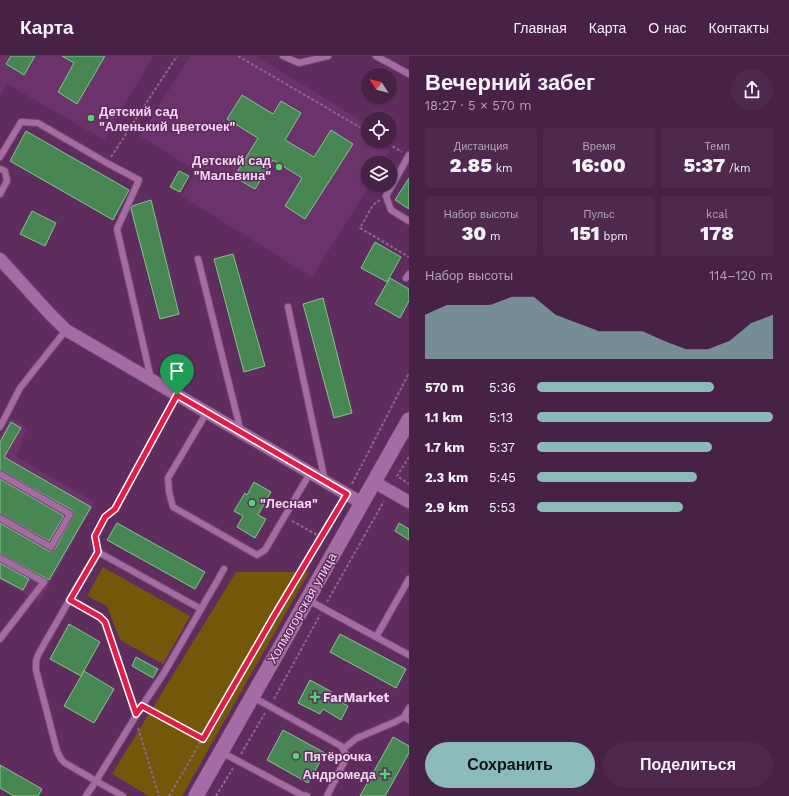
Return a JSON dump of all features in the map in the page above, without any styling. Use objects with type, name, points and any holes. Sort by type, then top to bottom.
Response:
[{"type":"street","points":[[0,259],[49,314],[66,330],[362,503]]},
{"type":"street","name":"Холмогорская улица","points":[[196,796],[409,420]]},
{"type":"street","points":[[374,482],[409,502]]},
{"type":"lane","points":[[283,56],[299,63],[328,56]]},
{"type":"lane","points":[[376,56],[409,74]]},
{"type":"lane","points":[[0,157],[21,122],[38,123],[139,180],[117,229],[151,380]]},
{"type":"lane","points":[[409,155],[386,196],[392,210],[409,221]]},
{"type":"lane","points":[[0,169],[5,171],[8,181],[0,194]]},
{"type":"lane","points":[[198,259],[241,432]]},
{"type":"lane","points":[[288,307],[325,481]]},
{"type":"lane","points":[[0,427],[20,388],[66,330]]},
{"type":"lane","points":[[207,412],[168,478],[169,492],[173,507],[257,555],[265,550],[310,473]]},
{"type":"lane","points":[[0,474],[70,514],[51,547],[0,518]]},
{"type":"lane","points":[[123,796],[65,763],[61,759],[57,751],[36,670],[36,661],[39,653],[98,552],[201,609]]},
{"type":"lane","points":[[0,558],[44,582],[0,639]]},
{"type":"lane","points":[[86,796],[135,716],[164,673],[224,569]]},
{"type":"lane","points":[[376,637],[407,587],[409,579]]},
{"type":"lane","points":[[307,599],[409,655]]},
{"type":"lane","points":[[70,600],[100,617],[105,622],[135,716]]},
{"type":"lane","points":[[252,696],[344,749],[347,756],[327,796]]},
{"type":"lane","points":[[344,749],[357,738],[395,722],[407,719],[409,708]]},
{"type":"lane","points":[[220,752],[302,795],[307,796]]},
{"type":"path","points":[[107,163],[177,56]]},
{"type":"path","points":[[238,56],[361,128]]},
{"type":"path","points":[[396,148],[409,155]]},
{"type":"path","points":[[386,196],[373,205],[360,228],[409,257]]},
{"type":"path","points":[[169,796],[347,494],[409,373]]},
{"type":"path","points":[[98,552],[95,536],[105,517],[115,509],[177,395]]},
{"type":"path","points":[[409,457],[397,476],[409,484]]},
{"type":"path","points":[[216,796],[269,706],[384,501]]},
{"type":"path","points":[[284,516],[321,537]]},
{"type":"path","points":[[142,706],[203,739]]},
{"type":"path","points":[[135,716],[159,796]]},
{"type":"shaded area","name":"Детский сад \"Аленький цветочек\"","points":[[0,56],[153,56],[104,140],[7,84],[0,96]]},
{"type":"shaded area","name":"Детский сад \"Мальвина\"","points":[[190,56],[256,56],[361,121],[361,148],[386,148],[390,151],[387,156],[361,156],[361,192],[366,192],[312,277],[181,196],[196,171],[140,136]]},
{"type":"shaded area","points":[[11,417],[27,428],[16,457],[95,502],[40,602],[0,581],[0,436]]},
{"type":"shaded area","points":[[103,567],[190,616],[163,664],[120,640],[107,606],[87,596]]},
{"type":"shaded area","points":[[236,572],[309,572],[182,796],[149,796],[112,774]]},
{"type":"building","points":[[11,56],[35,56],[24,75],[6,64]]},
{"type":"building","points":[[62,56],[105,56],[77,104],[58,92],[74,63]]},
{"type":"building","points":[[242,95],[273,114],[281,101],[301,113],[285,140],[314,157],[331,130],[353,144],[305,219],[285,206],[302,178],[273,160],[255,189],[234,177],[258,138],[227,119]]},
{"type":"building","points":[[26,131],[129,190],[113,220],[10,161]]},
{"type":"building","points":[[179,171],[189,176],[180,192],[170,187]]},
{"type":"building","points":[[409,178],[409,209],[395,200]]},
{"type":"building","points":[[151,200],[179,314],[160,319],[131,209],[132,206]]},
{"type":"building","points":[[32,211],[56,223],[45,246],[20,234]]},
{"type":"building","points":[[375,242],[401,257],[387,282],[361,268]]},
{"type":"building","points":[[233,254],[265,366],[244,372],[214,259]]},
{"type":"building","points":[[390,278],[409,289],[409,301],[400,318],[375,304]]},
{"type":"building","points":[[323,298],[352,413],[334,418],[303,304]]},
{"type":"building","points":[[11,422],[21,428],[4,457],[91,507],[49,580],[0,554],[0,523],[51,551],[55,549],[74,514],[72,510],[0,470],[0,442]]},
{"type":"building","points":[[0,479],[64,516],[49,541],[0,514]]},
{"type":"building","name":"\"Лесная\"","points":[[254,482],[271,492],[258,515],[266,519],[255,538],[237,527],[243,516],[234,511],[245,493],[247,495]]},
{"type":"building","points":[[117,523],[205,572],[195,589],[107,540]]},
{"type":"building","points":[[399,523],[409,529],[409,540],[395,531]]},
{"type":"building","points":[[0,563],[29,579],[23,590],[0,578]]},
{"type":"building","points":[[69,624],[100,642],[81,676],[50,659]]},
{"type":"building","points":[[340,634],[406,669],[396,688],[330,652]]},
{"type":"building","points":[[136,657],[158,669],[153,678],[132,666]]},
{"type":"building","points":[[84,671],[114,689],[94,723],[64,706]]},
{"type":"building","name":"FarMarket","points":[[310,680],[332,692],[330,695],[348,706],[341,720],[323,709],[320,714],[298,703]]},
{"type":"building","name":"Пятёрочка","points":[[283,730],[325,753],[308,783],[267,760]]},
{"type":"building","name":"Андромеда","points":[[393,737],[409,746],[409,753],[385,796],[360,796]]},
{"type":"building","points":[[0,765],[42,789],[38,796],[14,796],[0,788]]},
{"type":"place","name":"Детский сад \"Аленький цветочек\"","points":[[91,118]]},
{"type":"place","name":"Детский сад \"Мальвина\"","points":[[279,167]]},
{"type":"place","name":"\"Лесная\"","points":[[252,503]]},
{"type":"place","name":"FarMarket","points":[[315,697]]},
{"type":"place","name":"Пятёрочка","points":[[296,756]]},
{"type":"place","name":"Андромеда","points":[[385,774]]},
{"type":"route","points":[[177,395],[347,494],[203,739],[142,706],[136,714],[105,622],[100,617],[70,600],[98,552],[95,536],[105,517],[115,509],[177,395]]}]
